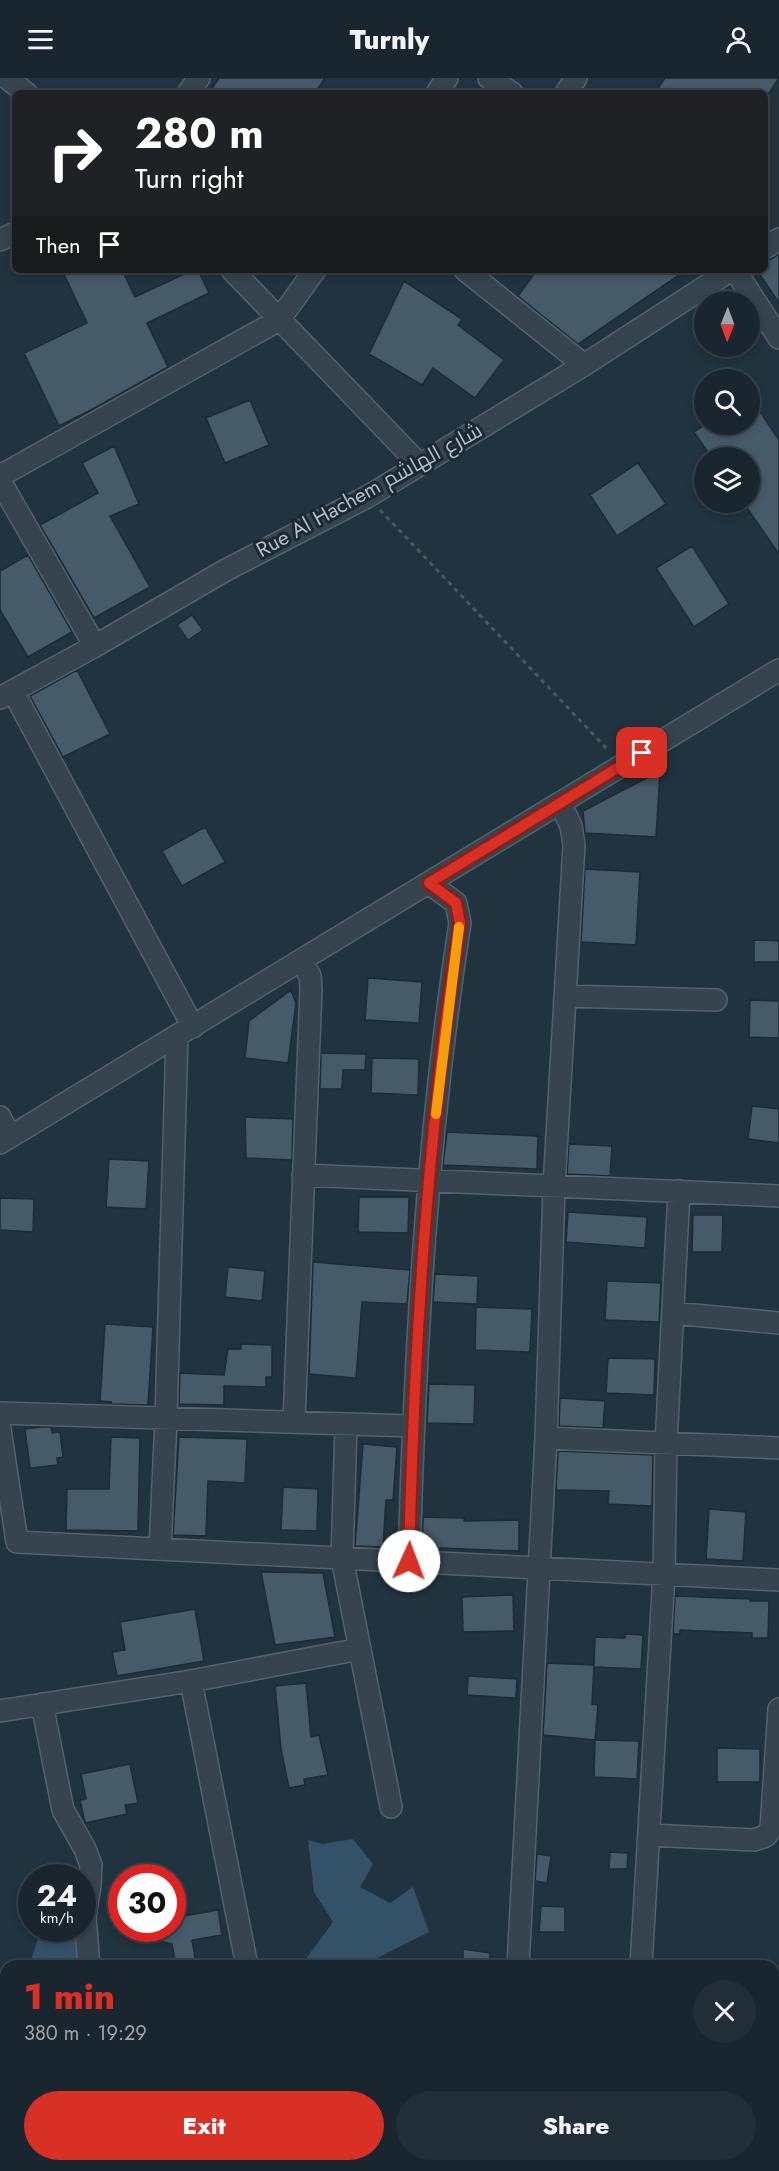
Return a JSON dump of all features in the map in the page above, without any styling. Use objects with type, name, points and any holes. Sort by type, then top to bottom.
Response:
[{"type":"street","points":[[7,78],[22,90]]},
{"type":"street","points":[[489,78],[507,90]]},
{"type":"street","points":[[235,273],[420,465]]},
{"type":"street","points":[[95,646],[0,479],[279,320],[313,273]]},
{"type":"street","points":[[469,273],[584,365]]},
{"type":"street","name":"Rue Al Hachem شارع الهاشم","points":[[6,694],[95,646],[226,570],[367,496],[584,365],[728,273]]},
{"type":"street","points":[[735,273],[779,338]]},
{"type":"street","points":[[0,1117],[5,1140],[779,670]]},
{"type":"street","points":[[6,694],[185,1031],[160,1549]]},
{"type":"street","points":[[518,1960],[546,1438],[554,1186],[574,845],[571,826],[560,803]]},
{"type":"street","points":[[409,1561],[412,1426],[428,1180],[460,923],[456,903],[429,883]]},
{"type":"street","points":[[294,1422],[311,990],[310,976],[301,961]]},
{"type":"street","points":[[565,996],[716,1000]]},
{"type":"street","points":[[303,1175],[779,1196]]},
{"type":"street","points":[[641,1960],[664,1574],[666,1443],[679,1191]]},
{"type":"street","points":[[673,1313],[779,1323]]},
{"type":"street","points":[[0,1413],[412,1426]]},
{"type":"street","points":[[346,1424],[342,1558],[390,1808]]},
{"type":"street","points":[[0,1429],[17,1542],[779,1580]]},
{"type":"street","points":[[546,1438],[779,1448]]},
{"type":"street","points":[[0,1711],[191,1681],[360,1649]]},
{"type":"street","points":[[191,1681],[246,1960]]},
{"type":"street","points":[[42,1704],[63,1810],[85,1848],[91,1865],[85,1916],[89,1960]]},
{"type":"street","points":[[649,1835],[754,1840],[766,1836],[771,1828],[779,1709]]},
{"type":"path","points":[[367,496],[623,765]]},
{"type":"water","points":[[353,1839],[373,1864],[360,1887],[390,1903],[413,1887],[429,1932],[373,1960],[305,1960],[333,1922],[314,1892],[308,1840],[322,1844]]},
{"type":"water","points":[[37,1942],[75,1942],[79,1960],[31,1960]]},
{"type":"building","points":[[219,78],[325,78],[317,90],[211,90]]},
{"type":"building","points":[[665,78],[779,78],[769,93],[768,90],[657,90]]},
{"type":"building","points":[[779,254],[779,303],[759,273],[768,273],[768,261]]},
{"type":"building","points":[[63,273],[123,273],[135,297],[187,273],[199,273],[209,293],[147,323],[168,367],[59,426],[24,353],[87,323]]},
{"type":"building","points":[[535,273],[682,273],[578,344],[518,296]]},
{"type":"building","points":[[404,281],[462,319],[458,325],[504,360],[475,398],[433,368],[422,385],[369,354]]},
{"type":"building","points":[[250,400],[269,445],[225,463],[206,418]]},
{"type":"building","points":[[760,412],[779,440],[779,554],[751,513],[760,513],[760,447],[704,447],[696,435],[760,435]]},
{"type":"building","points":[[114,446],[139,504],[110,516],[150,587],[94,618],[40,525],[98,493],[82,463]]},
{"type":"building","points":[[638,463],[666,504],[617,536],[590,495]]},
{"type":"building","points":[[692,546],[729,604],[694,627],[656,568]]},
{"type":"building","points":[[28,555],[72,632],[28,657],[0,610],[0,571]]},
{"type":"building","points":[[192,615],[203,630],[188,640],[177,625]]},
{"type":"building","points":[[77,670],[110,734],[63,757],[30,696]]},
{"type":"building","points":[[660,771],[656,837],[585,833],[583,811]]},
{"type":"building","points":[[205,827],[225,862],[182,886],[162,851]]},
{"type":"building","points":[[585,869],[640,872],[636,945],[581,942]]},
{"type":"building","points":[[754,940],[779,941],[779,962],[754,962]]},
{"type":"building","points":[[368,978],[422,982],[419,1023],[365,1020]]},
{"type":"building","points":[[291,990],[296,1003],[288,1063],[245,1058],[249,1021]]},
{"type":"building","points":[[750,1000],[779,1001],[779,1038],[749,1037]]},
{"type":"building","points":[[321,1053],[366,1054],[365,1070],[343,1070],[342,1089],[320,1089]]},
{"type":"building","points":[[372,1058],[419,1059],[418,1095],[371,1093]]},
{"type":"building","points":[[752,1106],[779,1109],[779,1143],[748,1139]]},
{"type":"building","points":[[245,1117],[293,1119],[292,1160],[246,1158]]},
{"type":"building","points":[[447,1132],[538,1136],[537,1169],[443,1165]]},
{"type":"building","points":[[569,1144],[612,1146],[610,1176],[567,1174]]},
{"type":"building","points":[[109,1159],[149,1161],[146,1209],[106,1207]]},
{"type":"building","points":[[359,1197],[409,1197],[408,1233],[358,1232]]},
{"type":"building","points":[[0,1198],[34,1199],[33,1232],[0,1230]]},
{"type":"building","points":[[568,1212],[647,1217],[645,1248],[566,1242]]},
{"type":"building","points":[[693,1215],[723,1215],[722,1252],[692,1252]]},
{"type":"building","points":[[313,1262],[410,1270],[407,1304],[362,1302],[356,1378],[309,1374]]},
{"type":"building","points":[[228,1267],[265,1271],[262,1301],[225,1297]]},
{"type":"building","points":[[435,1274],[478,1276],[477,1304],[433,1302]]},
{"type":"building","points":[[607,1281],[661,1283],[659,1322],[605,1320]]},
{"type":"building","points":[[476,1307],[532,1309],[530,1352],[475,1350]]},
{"type":"building","points":[[105,1324],[153,1327],[148,1405],[111,1404],[111,1402],[100,1401]]},
{"type":"building","points":[[241,1344],[272,1345],[272,1377],[266,1377],[266,1387],[224,1386],[224,1405],[179,1404],[180,1373],[224,1375],[228,1349],[241,1349]]},
{"type":"building","points":[[608,1358],[655,1359],[654,1395],[606,1393]]},
{"type":"building","points":[[429,1384],[475,1385],[474,1424],[427,1423]]},
{"type":"building","points":[[560,1398],[605,1401],[603,1428],[559,1426]]},
{"type":"building","points":[[51,1427],[52,1433],[60,1432],[63,1457],[57,1458],[58,1465],[30,1468],[25,1429]]},
{"type":"building","points":[[111,1437],[140,1438],[138,1531],[66,1530],[67,1489],[109,1489]]},
{"type":"building","points":[[179,1437],[247,1439],[245,1483],[208,1481],[206,1536],[173,1535]]},
{"type":"building","points":[[363,1444],[397,1447],[393,1500],[386,1500],[383,1547],[355,1546]]},
{"type":"building","points":[[558,1451],[653,1455],[652,1506],[608,1504],[609,1491],[556,1490]]},
{"type":"building","points":[[283,1487],[318,1489],[317,1531],[281,1530]]},
{"type":"building","points":[[709,1509],[746,1512],[743,1561],[706,1559]]},
{"type":"building","points":[[423,1517],[465,1518],[464,1521],[519,1520],[519,1551],[440,1548],[440,1550],[427,1550],[422,1548]]},
{"type":"building","points":[[261,1572],[323,1573],[335,1637],[275,1645]]},
{"type":"building","points":[[513,1595],[514,1631],[463,1632],[462,1597]]},
{"type":"building","points":[[675,1596],[769,1601],[768,1638],[752,1638],[752,1633],[680,1630],[680,1634],[673,1634]]},
{"type":"building","points":[[195,1609],[204,1661],[117,1676],[112,1652],[125,1650],[120,1622]]},
{"type":"building","points":[[625,1634],[643,1635],[641,1669],[594,1667],[595,1637],[625,1638]]},
{"type":"building","points":[[547,1663],[594,1665],[592,1704],[598,1705],[595,1740],[543,1735]]},
{"type":"building","points":[[468,1676],[517,1679],[516,1698],[467,1695]]},
{"type":"building","points":[[306,1683],[311,1737],[319,1735],[328,1775],[304,1779],[305,1785],[289,1788],[281,1749],[275,1686]]},
{"type":"building","points":[[595,1740],[639,1741],[637,1779],[594,1777]]},
{"type":"building","points":[[717,1748],[760,1749],[760,1782],[717,1782]]},
{"type":"building","points":[[130,1764],[138,1803],[125,1805],[127,1814],[85,1823],[80,1800],[86,1799],[81,1774]]},
{"type":"building","points":[[610,1852],[628,1853],[627,1869],[609,1869]]},
{"type":"building","points":[[537,1854],[551,1856],[547,1883],[535,1881]]},
{"type":"building","points":[[541,1906],[565,1907],[565,1932],[539,1932]]},
{"type":"building","points":[[218,1910],[222,1935],[192,1940],[195,1960],[175,1960],[172,1944],[164,1942],[186,1942],[186,1916]]},
{"type":"building","points":[[463,1949],[490,1953],[489,1960],[463,1960]]},
{"type":"slow traffic","points":[[436,1114],[459,927]]},
{"type":"route","points":[[409,1561],[412,1426],[428,1180],[460,923],[456,903],[429,883],[642,753]]}]
